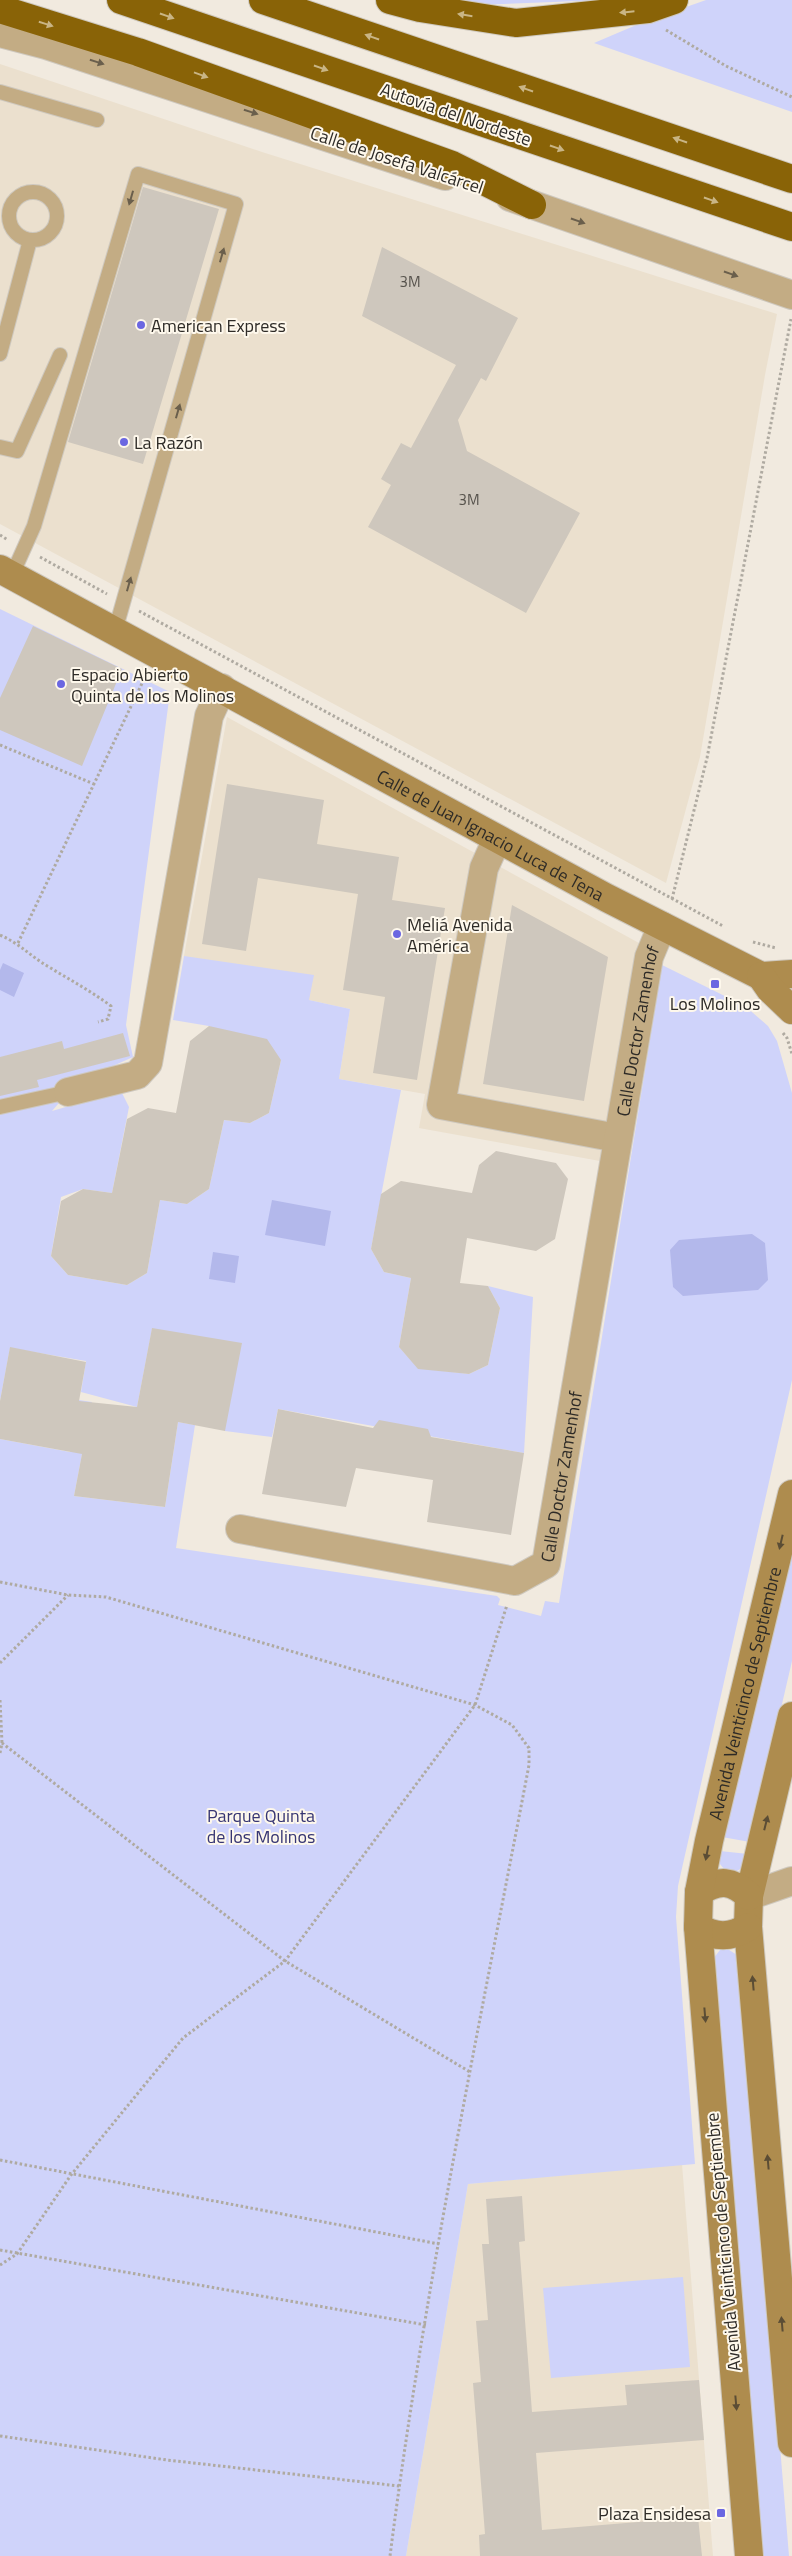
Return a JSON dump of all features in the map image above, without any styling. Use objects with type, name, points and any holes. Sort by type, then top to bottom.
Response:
[{"type":"highway","name":"Autovía del Nordeste","points":[[120,0],[792,227]]},
{"type":"highway","points":[[263,0],[792,178]]},
{"type":"highway","points":[[390,0],[420,8],[516,23],[636,11],[674,0]]},
{"type":"highway","points":[[0,9],[138,52],[452,165],[532,204]]},
{"type":"main road","name":"Calle de Juan Ignacio Luca de Tena","points":[[6,572],[498,839],[761,976],[770,989],[792,1010]]},
{"type":"main road","points":[[761,976],[792,974]]},
{"type":"main road","name":"Avenida Veinticinco de Septiembre","points":[[749,2556],[698,1927],[700,1892],[709,1841],[792,1494]]},
{"type":"main road","points":[[792,1716],[749,1896],[748,1927],[792,2442]]},
{"type":"main road","points":[[700,1892],[711,1884],[725,1882],[739,1886],[749,1896]]},
{"type":"main road","points":[[698,1927],[710,1934],[723,1937],[737,1934],[748,1927]]},
{"type":"street","name":"Calle de Josefa Valcárcel","points":[[0,32],[55,48],[532,204],[792,296]]},
{"type":"street","points":[[68,1092],[137,1075],[148,1063],[209,716],[222,688]]},
{"type":"street","name":"Calle Doctor Zamenhof","points":[[498,839],[484,868],[442,1105],[617,1138]]},
{"type":"street","name":"Calle Doctor Zamenhof","points":[[515,1581],[546,1564],[649,957],[662,926]]},
{"type":"street","points":[[240,1530],[515,1581]]},
{"type":"street","points":[[749,1896],[792,1881]]},
{"type":"lane","points":[[0,92],[97,120]]},
{"type":"lane","points":[[6,572],[25,549],[34,526],[138,174],[236,204],[115,631]]},
{"type":"lane","points":[[0,354],[30,240]]},
{"type":"lane","points":[[0,446],[17,451],[60,355]]},
{"type":"lane","points":[[0,1108],[68,1092]]},
{"type":"path","points":[[636,11],[696,49],[792,97]]},
{"type":"path","points":[[672,899],[706,758],[792,314]]},
{"type":"path","points":[[0,535],[728,929]]},
{"type":"path","points":[[18,943],[145,677]]},
{"type":"path","points":[[0,744],[94,784]]},
{"type":"path","points":[[0,935],[18,943],[46,966],[90,990],[111,1006],[108,1019],[98,1022]]},
{"type":"path","points":[[744,937],[781,948]]},
{"type":"path","points":[[0,2265],[17,2254],[71,2175],[183,2038],[285,1961],[475,1705],[515,1581]]},
{"type":"path","points":[[0,1582],[68,1595],[106,1597],[475,1705],[512,1725],[529,1748],[530,1765],[470,2072],[439,2244],[399,2486],[390,2556]]},
{"type":"path","points":[[0,1663],[68,1595]]},
{"type":"path","points":[[0,1700],[2,1744],[0,1753]]},
{"type":"path","points":[[2,1744],[285,1961],[470,2072]]},
{"type":"path","points":[[0,2160],[439,2244]]},
{"type":"path","points":[[0,2250],[426,2325]]},
{"type":"path","points":[[0,2436],[167,2460],[399,2486]]},
{"type":"shaded area","points":[[0,64],[262,152],[777,314],[700,757],[666,883],[0,524]]},
{"type":"shaded area","points":[[227,717],[639,943],[600,1161],[419,1128],[425,1094],[339,1079],[350,1009],[309,1000],[184,956]]},
{"type":"shaded area","points":[[3,963],[24,973],[14,997],[0,990],[0,970]]},
{"type":"shaded area","points":[[272,1200],[331,1211],[325,1246],[265,1235]]},
{"type":"shaded area","points":[[752,1234],[765,1243],[768,1280],[758,1290],[683,1296],[673,1287],[670,1250],[679,1240]]},
{"type":"shaded area","points":[[213,1252],[239,1256],[235,1283],[209,1279]]},
{"type":"shaded area","points":[[682,2164],[713,2556],[406,2556],[468,2184]]},
{"type":"green space","points":[[455,0],[604,0],[475,5]]},
{"type":"green space","points":[[706,0],[792,0],[792,112],[594,43],[641,23]]},
{"type":"green space","points":[[0,609],[170,692],[126,1025],[133,1057],[77,1082],[52,1111],[121,1091],[129,1107],[112,1193],[83,1189],[61,1197],[51,1256],[68,1275],[127,1285],[147,1273],[160,1200],[187,1204],[209,1189],[224,1120],[250,1123],[269,1113],[281,1060],[209,1026],[173,1020],[184,956],[314,975],[309,1000],[350,1009],[339,1079],[401,1090],[371,1249],[384,1272],[411,1278],[399,1347],[418,1368],[469,1374],[488,1365],[500,1308],[488,1286],[533,1297],[524,1453],[278,1409],[272,1437],[225,1431],[152,1329],[137,1407],[81,1392],[86,1361],[10,1348],[0,1401]]},
{"type":"green space","name":"Parque Quinta de los Molinos","points":[[662,965],[745,1006],[768,1026],[777,1041],[792,1093],[792,1380],[678,1886],[676,1917],[695,2164],[468,2184],[406,2556],[0,2556],[0,1439],[70,1452],[79,1400],[92,1402],[74,1496],[165,1507],[178,1422],[195,1425],[176,1548],[497,1596],[500,1599],[498,1605],[541,1616],[545,1601],[559,1603]]},
{"type":"green space","points":[[792,1537],[792,1661],[750,1842],[722,1837]]},
{"type":"green space","points":[[720,1851],[748,1854],[746,1861],[739,1870],[730,1872],[725,1870],[717,1859]]},
{"type":"green space","points":[[726,1948],[737,1955],[742,1982],[789,2556],[762,2556],[713,1959],[720,1950]]},
{"type":"green space","points":[[683,2277],[690,2367],[551,2378],[543,2288]]},
{"type":"building","name":"American Express","points":[[143,187],[219,209],[143,464],[68,442]]},
{"type":"building","points":[[382,247],[518,318],[486,381],[481,378],[458,420],[467,451],[580,513],[526,613],[368,527],[391,485],[381,479],[401,443],[411,448],[456,365],[362,316]]},
{"type":"building","name":"Espacio Abierto Quinta de los Molinos","points":[[33,626],[122,669],[82,766],[0,730],[0,698]]},
{"type":"building","name":"Meliá Avenida América","points":[[227,784],[324,800],[317,844],[399,857],[392,900],[445,908],[417,1080],[373,1073],[385,997],[343,990],[358,894],[258,878],[246,951],[202,944]]},
{"type":"building","points":[[512,905],[608,957],[584,1101],[483,1084]]},
{"type":"building","points":[[209,1026],[267,1039],[281,1060],[269,1113],[250,1123],[224,1120],[209,1189],[187,1204],[160,1200],[147,1273],[127,1285],[68,1275],[51,1256],[61,1201],[83,1189],[112,1193],[127,1119],[148,1108],[176,1113],[190,1041]]},
{"type":"building","points":[[123,1033],[130,1056],[37,1080],[39,1087],[0,1096],[0,1057],[62,1041],[64,1049]]},
{"type":"building","points":[[496,1151],[556,1163],[568,1179],[555,1239],[536,1251],[467,1238],[460,1283],[488,1286],[500,1308],[488,1365],[469,1374],[418,1369],[399,1347],[411,1278],[384,1272],[371,1249],[381,1194],[401,1181],[472,1193],[479,1165]]},
{"type":"building","points":[[152,1328],[242,1343],[225,1431],[178,1422],[165,1507],[74,1496],[82,1454],[0,1439],[0,1401],[10,1347],[86,1362],[79,1401],[137,1407]]},
{"type":"building","points":[[278,1409],[373,1428],[379,1420],[428,1429],[431,1437],[524,1453],[511,1535],[427,1522],[433,1480],[356,1468],[346,1507],[262,1494]]},
{"type":"building","points":[[522,2196],[525,2241],[519,2242],[532,2412],[627,2405],[625,2385],[699,2380],[704,2440],[536,2453],[542,2530],[698,2517],[702,2556],[480,2556],[479,2535],[485,2534],[473,2383],[481,2382],[476,2321],[488,2320],[482,2244],[489,2244],[486,2199]]},
{"type":"place","name":"American Express","points":[[141,325]]},
{"type":"place","name":"La Razón","points":[[124,442]]},
{"type":"place","name":"Espacio Abierto Quinta de los Molinos","points":[[61,684]]},
{"type":"place","name":"Meliá Avenida América","points":[[397,934]]},
{"type":"place","name":"Los Molinos","points":[[715,984]]},
{"type":"place","name":"Plaza Ensidesa","points":[[721,2513]]}]
